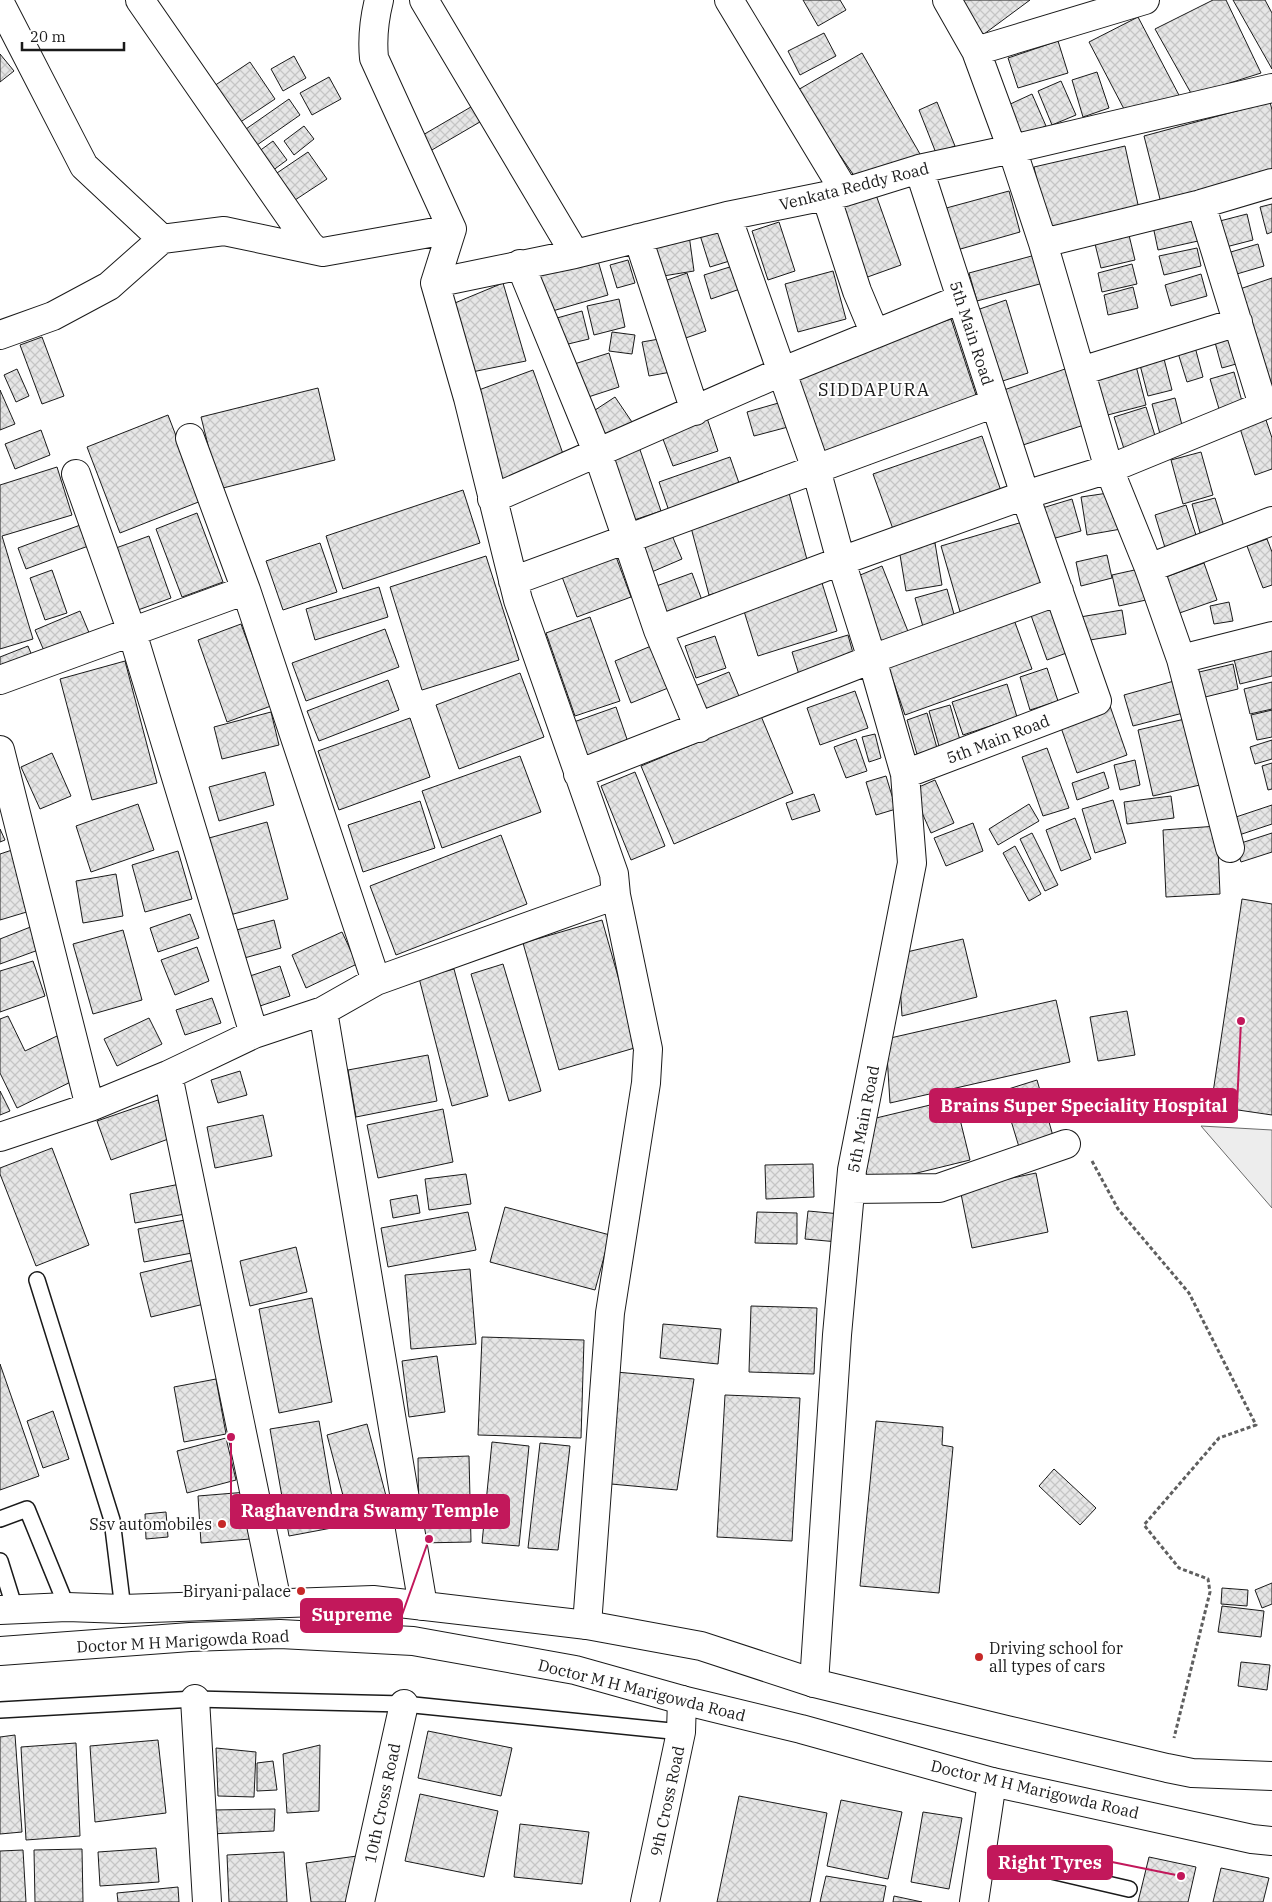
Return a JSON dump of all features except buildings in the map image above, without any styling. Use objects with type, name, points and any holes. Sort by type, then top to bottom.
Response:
[{"type":"street","points":[[140,0],[309,244],[315,250],[323,252]]},
{"type":"street","points":[[379,0],[372,35],[374,58],[452,228],[435,283],[468,398],[518,600],[614,874],[616,895],[648,1049],[646,1083],[610,1313],[587,1625]]},
{"type":"street","points":[[424,0],[575,254]]},
{"type":"street","points":[[729,0],[836,194],[857,291],[875,334]]},
{"type":"street","points":[[947,0],[976,51],[1012,149],[1043,243],[1109,469],[1149,568],[1181,660],[1230,848]]},
{"type":"street","points":[[976,51],[1074,10],[1144,0]]},
{"type":"street","points":[[0,3],[84,166],[162,239]]},
{"type":"street","name":"Venkata Reddy Road","points":[[435,283],[575,254],[727,216],[836,194],[919,169],[1271,90]]},
{"type":"street","name":"5th Main Road","points":[[814,1683],[836,1335],[852,1170],[912,863],[905,774],[1097,701],[1025,495],[919,169]]},
{"type":"street","points":[[1043,243],[1201,204],[1272,183]]},
{"type":"street","points":[[658,630],[841,561],[1025,495],[1109,469],[1268,403],[1238,322],[1201,204]]},
{"type":"street","points":[[727,216],[816,469],[841,561],[905,774]]},
{"type":"street","points":[[0,335],[53,316],[109,286],[162,239],[224,231],[323,252],[452,228]]},
{"type":"street","points":[[638,238],[695,411]]},
{"type":"street","points":[[520,264],[598,454],[658,630],[699,728]]},
{"type":"street","points":[[492,499],[782,372],[961,299]]},
{"type":"street","points":[[1081,371],[1238,322]]},
{"type":"street","points":[[513,581],[995,403]]},
{"type":"street","points":[[190,438],[246,590],[376,981]]},
{"type":"street","points":[[76,474],[132,632],[254,1034]]},
{"type":"street","points":[[1149,568],[1272,521]]},
{"type":"street","points":[[0,680],[246,590]]},
{"type":"street","points":[[578,774],[872,659],[1059,592]]},
{"type":"street","points":[[1181,660],[1272,636]]},
{"type":"street","points":[[0,750],[90,1107]]},
{"type":"street","points":[[0,1137],[90,1107],[168,1075],[254,1034],[323,1011],[376,981],[616,895]]},
{"type":"street","points":[[323,1011],[423,1606]]},
{"type":"street","points":[[168,1075],[277,1602]]},
{"type":"street","points":[[850,1189],[940,1188],[1066,1144]]},
{"type":"street","name":"Doctor M H Marigowda Road","points":[[7,1610],[67,1607],[123,1609],[374,1600],[587,1625],[701,1646],[814,1683],[1179,1770],[1272,1776]]},
{"type":"street","name":"Doctor M H Marigowda Road","points":[[0,1651],[190,1637],[280,1634],[413,1641],[575,1670],[682,1700],[801,1729],[992,1782],[1272,1841]]},
{"type":"street","points":[[195,1699],[207,1902]]},
{"type":"street","name":"9th Cross Road","points":[[645,1902],[681,1732],[682,1700]]},
{"type":"street","name":"10th Cross Road","points":[[360,1902],[404,1704]]},
{"type":"street","points":[[1179,1770],[1272,1764]]},
{"type":"street","points":[[974,1902],[992,1782]]},
{"type":"lane","points":[[37,1280],[112,1520],[123,1609]]},
{"type":"lane","points":[[0,1519],[27,1509],[67,1607]]},
{"type":"lane","points":[[0,1561],[7,1610]]},
{"type":"lane","points":[[0,1710],[195,1699],[404,1704],[681,1732]]},
{"type":"lane","points":[[982,1855],[1129,1889]]},
{"type":"path","points":[[1092,1160],[1118,1209],[1189,1294],[1256,1425],[1218,1438],[1144,1525],[1179,1568],[1208,1579],[1210,1592],[1179,1770]]},
{"type":"shaded area","points":[[1201,1126],[1272,1130],[1272,1208]]},
{"type":"place","name":"Brains Super Speciality Hospital","points":[[1241,1021]]},
{"type":"place","name":"Raghavendra Swamy Temple","points":[[231,1437]]},
{"type":"place","name":"Ssv automobiles","points":[[222,1524]]},
{"type":"place","name":"Supreme","points":[[429,1539]]},
{"type":"place","name":"Biryani palace","points":[[301,1591]]},
{"type":"place","name":"Driving school for all types of cars","points":[[979,1657]]},
{"type":"place","name":"Right Tyres","points":[[1181,1876]]},
{"type":"district","name":"SIDDAPURA","points":[[874,390]]}]
